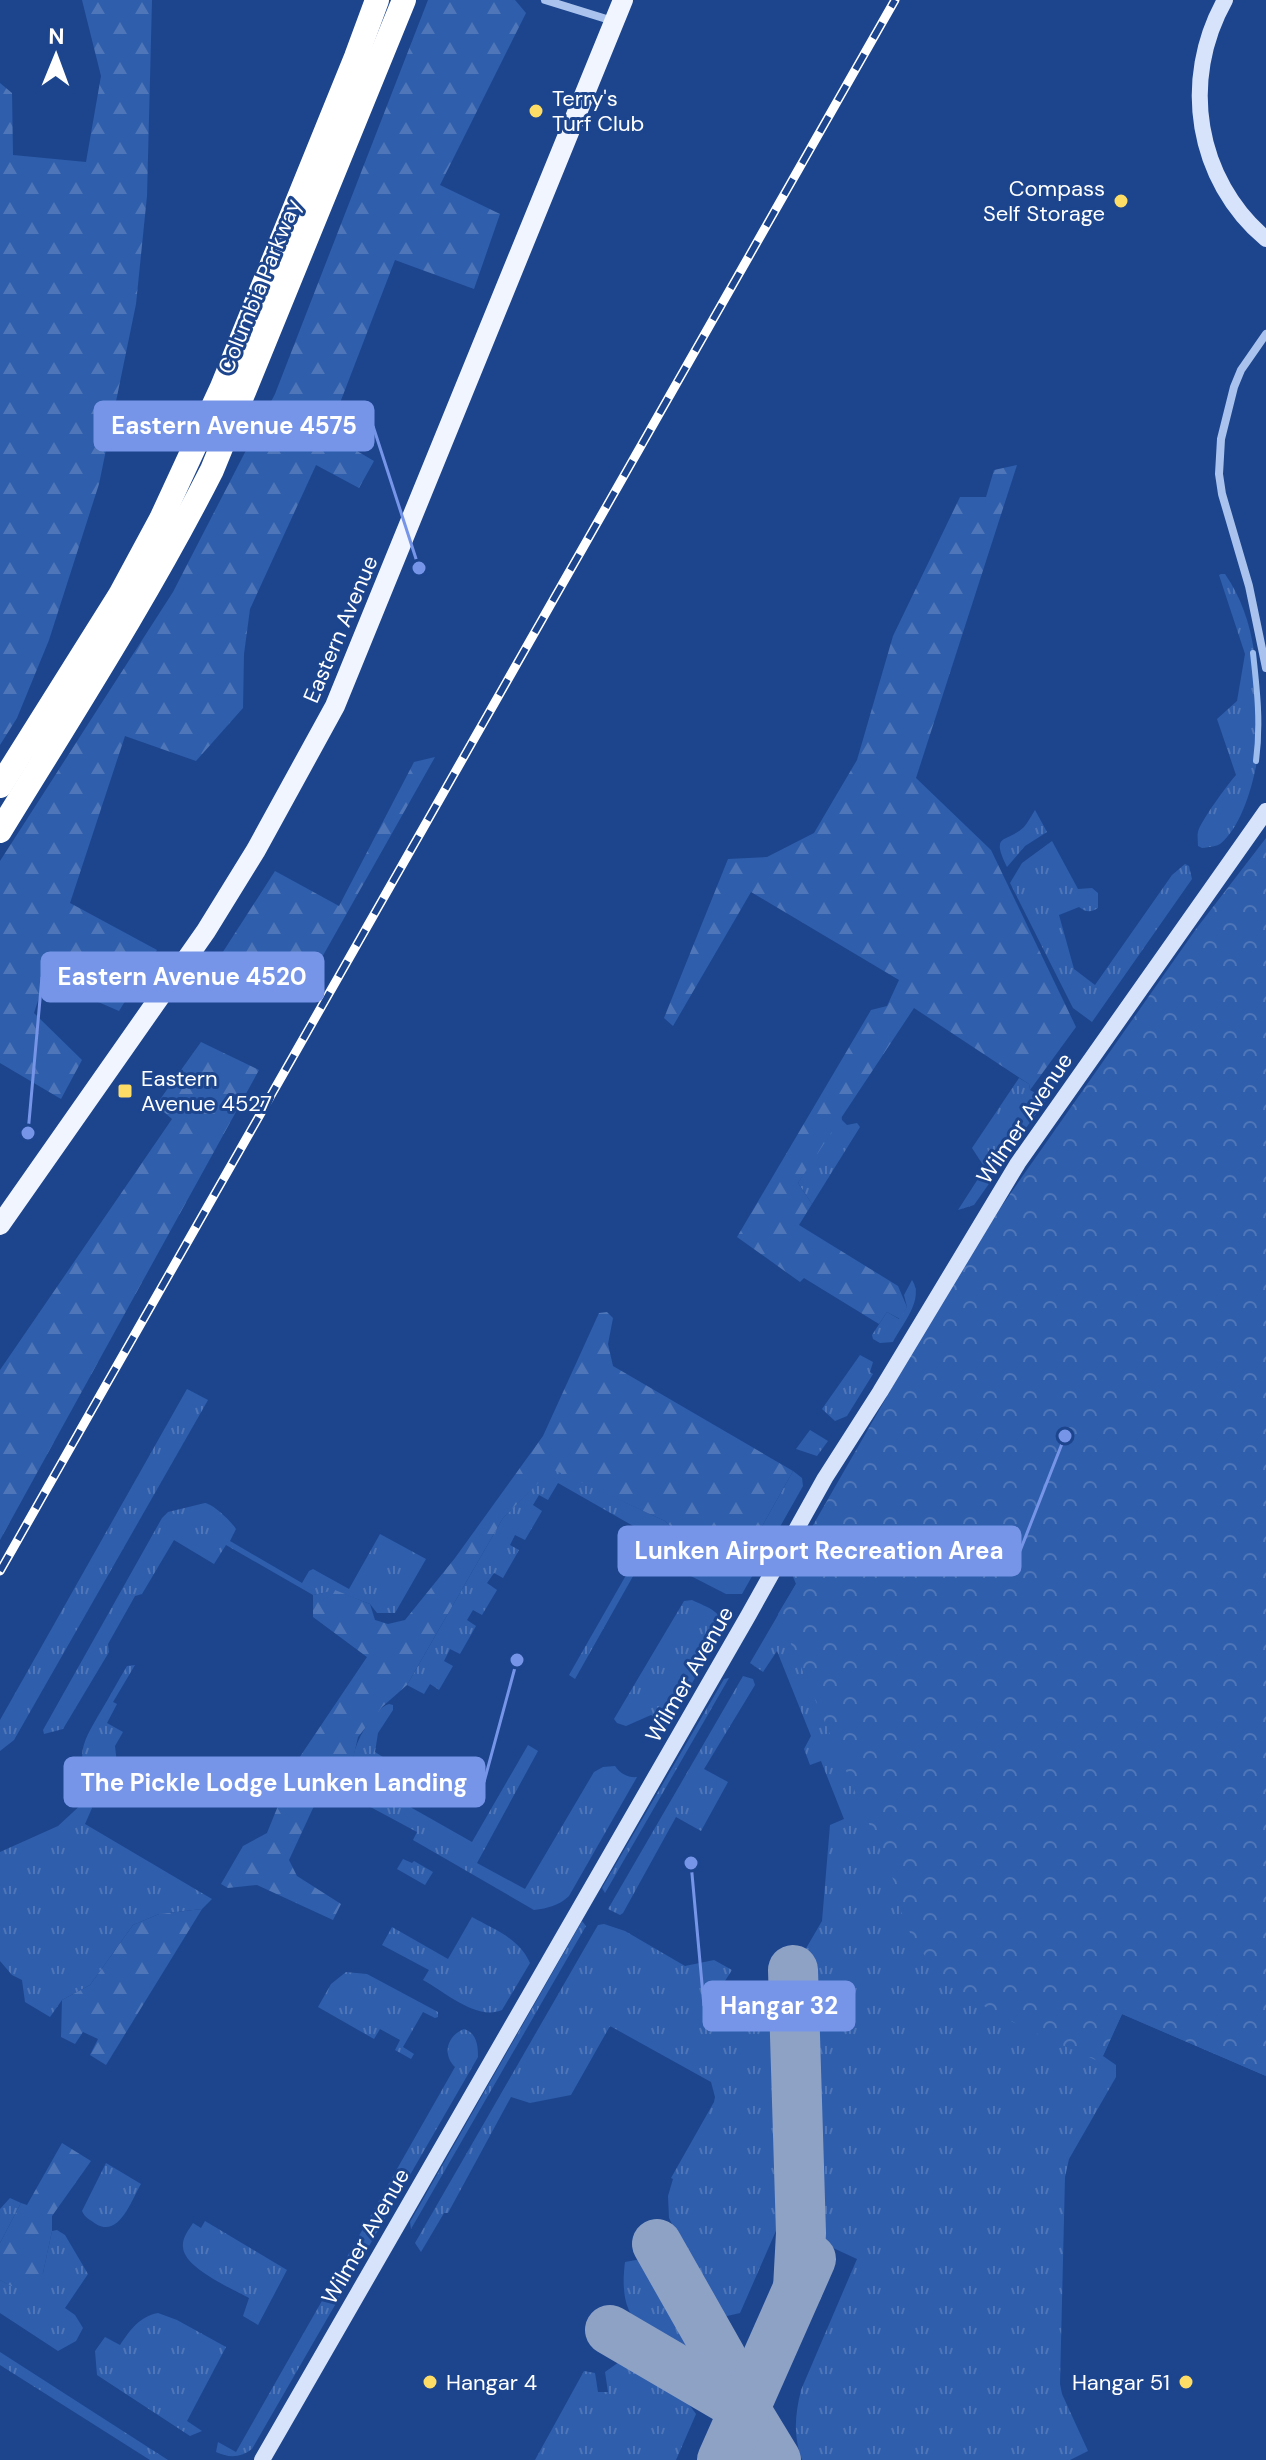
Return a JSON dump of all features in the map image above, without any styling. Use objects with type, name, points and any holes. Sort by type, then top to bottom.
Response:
[{"type":"highway","name":"Columbia Parkway","points":[[0,786],[120,595],[161,519],[222,387],[377,0]]},
{"type":"highway","name":"Columbia Parkway","points":[[0,831],[184,526],[212,470],[404,1]]},
{"type":"main road","name":"Eastern Avenue","points":[[0,1225],[206,931],[256,850],[329,718],[550,186],[623,0]]},
{"type":"street","points":[[545,0],[614,21]]},
{"type":"street","points":[[1225,0],[1213,23],[1203,56],[1199,82],[1202,134],[1208,159],[1245,221],[1266,239]]},
{"type":"street","points":[[1266,334],[1241,370],[1234,387],[1221,439],[1219,474],[1249,586],[1266,668]]},
{"type":"street","name":"Wilmer Avenue","points":[[262,2460],[825,1478],[1018,1163],[1266,811]]},
{"type":"green space","points":[[82,0],[152,0],[147,196],[136,304],[99,484],[49,640],[17,718],[0,745],[0,83],[12,93],[13,155],[86,162],[101,76]]},
{"type":"green space","points":[[428,0],[515,0],[526,13],[440,185],[500,214],[474,289],[395,260],[328,434],[374,461],[359,488],[316,465],[250,609],[244,654],[243,708],[196,761],[125,736],[70,903],[157,950],[119,1011],[45,979],[34,1013],[82,1060],[61,1099],[0,1063],[0,861],[173,592],[275,394]]},
{"type":"green space","points":[[1017,465],[916,778],[991,850],[1076,1027],[1030,1090],[1029,1084],[914,1008],[798,1183],[812,1204],[799,1225],[898,1286],[907,1307],[900,1319],[887,1312],[879,1324],[804,1278],[800,1282],[737,1237],[871,1010],[887,1006],[899,980],[751,892],[673,1026],[664,1018],[728,859],[767,857],[814,833],[857,760],[893,636],[960,497],[986,497],[994,470]]},
{"type":"green space","points":[[1221,574],[1225,574],[1240,601],[1252,641],[1258,736],[1254,776],[1240,816],[1220,844],[1202,848],[1198,846],[1200,827],[1236,775],[1217,719],[1237,701],[1245,654]]},
{"type":"green space","points":[[435,757],[303,991],[249,957],[218,978],[210,972],[275,871],[339,906],[414,762]]},
{"type":"green space","points":[[1035,810],[1047,832],[1025,846],[1007,867],[1000,843],[1024,827]]},
{"type":"green space","points":[[1266,838],[1266,2076],[1122,2014],[1100,2062],[1003,2017],[945,1977],[922,1951],[905,1921],[896,1886],[778,1614],[796,1584],[789,1567],[940,1304],[1001,1207],[1196,929]]},
{"type":"green space","points":[[1052,841],[1078,889],[1092,888],[1098,893],[1098,908],[1095,910],[1079,907],[1059,915],[1074,969],[1095,985],[1172,875],[1185,864],[1189,866],[1192,879],[1092,1022],[1073,1008],[1010,883],[1022,863]]},
{"type":"green space","points":[[201,1042],[259,1070],[0,1540],[0,1370],[172,1119],[156,1105]]},
{"type":"green space","points":[[1019,1078],[1029,1084],[1030,1090],[1041,1096],[1046,1092],[1050,1095],[993,1173],[993,1178],[974,1205],[958,1210],[985,1168],[972,1148]]},
{"type":"green space","points":[[841,1113],[847,1125],[857,1123],[860,1127],[812,1204],[798,1183]]},
{"type":"green space","points":[[912,1280],[916,1295],[914,1303],[893,1342],[880,1343],[873,1339],[872,1335],[887,1312],[899,1319],[907,1307],[904,1295]]},
{"type":"green space","points":[[607,1312],[613,1318],[608,1344],[613,1366],[793,1471],[737,1571],[723,1577],[696,1564],[684,1538],[665,1521],[552,1469],[503,1518],[407,1685],[382,1707],[358,1737],[350,1772],[350,1796],[326,1780],[289,1860],[297,1876],[341,1904],[333,1920],[257,1885],[228,1888],[221,1884],[243,1846],[267,1833],[295,1764],[367,1657],[313,1617],[313,1595],[335,1590],[370,1604],[375,1620],[388,1624],[405,1620],[455,1558],[543,1436],[599,1313]]},
{"type":"green space","points":[[860,1355],[873,1362],[870,1372],[873,1374],[847,1416],[835,1421],[822,1409]]},
{"type":"green space","points":[[187,1389],[208,1400],[14,1740],[0,1751],[0,1720]]},
{"type":"green space","points":[[810,1430],[828,1441],[817,1456],[796,1449]]},
{"type":"green space","points":[[552,1468],[665,1521],[684,1538],[696,1564],[737,1571],[793,1471],[802,1478],[803,1486],[742,1594],[726,1594],[685,1573],[672,1546],[654,1539],[575,1679],[569,1675],[649,1535],[558,1483],[548,1500],[539,1495],[533,1505],[542,1511],[525,1540],[515,1535],[510,1545],[519,1550],[503,1578],[494,1573],[487,1583],[497,1590],[482,1615],[473,1610],[467,1620],[476,1626],[460,1654],[450,1649],[444,1661],[453,1666],[439,1690],[430,1684],[424,1694],[407,1685],[503,1518]]},
{"type":"green space","points":[[205,1503],[213,1506],[236,1529],[230,1541],[302,1583],[313,1569],[349,1589],[380,1534],[426,1559],[395,1613],[377,1613],[370,1604],[336,1591],[313,1595],[226,1545],[214,1564],[174,1540],[142,1594],[135,1596],[108,1644],[109,1652],[63,1729],[44,1734],[43,1730],[162,1518],[168,1512]]},
{"type":"green space","points":[[796,1584],[1266,2076],[1122,2014],[1103,2056],[1116,2065],[1116,2077],[1069,2159],[1065,2177],[1060,2384],[1088,2451],[1070,2460],[802,2460],[799,2451],[796,2425],[801,2390],[857,2259],[803,2234],[801,1957],[822,1921],[830,1825],[844,1819],[821,1761],[810,1765],[804,1749],[811,1736],[777,1651],[763,1672],[750,1663]]},
{"type":"green space","points":[[692,1600],[718,1615],[721,1632],[666,1729],[661,1733],[663,1721],[651,1715],[626,1726],[617,1723],[614,1719],[684,1601]]},
{"type":"green space","points":[[135,1665],[113,1702],[117,1704],[107,1723],[123,1732],[115,1746],[117,1764],[125,1772],[159,1791],[157,1795],[117,1772],[103,1788],[92,1779],[83,1760],[82,1751],[95,1722],[127,1666]]},
{"type":"green space","points":[[743,1676],[753,1679],[755,1685],[704,1769],[728,1782],[701,1831],[676,1817],[623,1913],[620,1915],[608,1909]]},
{"type":"green space","points":[[729,1678],[605,1893],[602,1888],[724,1679]]},
{"type":"green space","points":[[389,1704],[393,1705],[393,1710],[378,1733],[375,1752],[386,1759],[383,1765],[393,1771],[382,1791],[472,1842],[528,1745],[538,1751],[477,1863],[525,1889],[594,1772],[615,1766],[625,1775],[637,1777],[569,1896],[553,1906],[534,1910],[413,1840],[417,1832],[350,1796],[352,1765],[359,1739],[376,1713]]},
{"type":"green space","points":[[85,1801],[92,1808],[85,1824],[212,1899],[202,1909],[159,1914],[133,1925],[90,1985],[62,2000],[50,2017],[25,2002],[22,1980],[12,1975],[0,1961],[0,1852],[58,1826]]},
{"type":"green space","points":[[403,1859],[414,1861],[433,1872],[425,1885],[397,1869]]},
{"type":"green space","points":[[202,1909],[106,2065],[90,2055],[98,2039],[83,2032],[75,2044],[61,2037],[62,2000],[90,1985],[133,1925],[159,1914]]},
{"type":"green space","points":[[472,1917],[513,1941],[530,1963],[502,2010],[482,2012],[461,2004],[423,1980],[429,1970],[382,1945],[392,1927],[448,1959]]},
{"type":"green space","points":[[582,1921],[586,1926],[411,2229],[410,2222]]},
{"type":"green space","points":[[598,1925],[625,1931],[685,1966],[714,1960],[732,1970],[712,2001],[742,2022],[764,1988],[778,1997],[779,2224],[740,2313],[727,2316],[716,2313],[669,2218],[671,2178],[714,2102],[711,2082],[610,2026],[571,2095],[530,2103],[511,2097],[448,2213],[444,2213],[421,2252],[415,2243]]},
{"type":"green space","points":[[346,1972],[367,1974],[438,2012],[435,2018],[423,2012],[403,2047],[414,2054],[411,2059],[395,2050],[400,2040],[380,2029],[374,2039],[318,2007],[331,1984]]},
{"type":"green space","points":[[464,2029],[474,2037],[478,2057],[252,2449],[234,2456],[216,2452],[218,2442],[236,2452],[455,2067],[449,2057],[448,2046],[454,2036]]},
{"type":"green space","points":[[62,2143],[91,2161],[52,2216],[43,2273],[27,2285],[11,2286],[0,2280],[0,2243],[21,2203],[27,2205]]},
{"type":"green space","points":[[106,2163],[141,2184],[118,2222],[104,2227],[82,2211]]},
{"type":"green space","points":[[10,2198],[21,2203],[0,2243],[0,2209]]},
{"type":"green space","points":[[205,2221],[287,2270],[258,2325],[243,2316],[249,2298],[210,2277],[185,2255],[183,2244],[187,2232],[193,2223],[201,2228]]},
{"type":"green space","points":[[57,2230],[65,2235],[88,2274],[65,2308],[75,2315],[83,2328],[76,2341],[58,2351],[0,2313],[0,2280],[12,2286],[43,2273],[52,2231]]},
{"type":"green space","points":[[625,2262],[646,2262],[663,2275],[694,2336],[693,2348],[682,2354],[654,2337],[635,2320],[625,2297],[624,2281]]},
{"type":"green space","points":[[158,2313],[226,2347],[187,2421],[202,2431],[190,2436],[97,2375],[95,2351],[105,2337],[120,2345],[141,2321]]},
{"type":"green space","points":[[0,2352],[168,2460],[150,2460],[0,2365]]},
{"type":"green space","points":[[626,2357],[674,2384],[696,2414],[676,2460],[535,2460],[584,2371],[595,2373],[598,2392],[608,2392],[605,2372]]},
{"type":"waterway","points":[[1253,653],[1258,720],[1256,761]]},
{"type":"taxiway","points":[[793,1970],[801,2233],[798,2288]]},
{"type":"taxiway","points":[[657,2244],[721,2357],[745,2409],[776,2460]]},
{"type":"taxiway","points":[[722,2460],[811,2259]]},
{"type":"taxiway","points":[[610,2330],[745,2409]]},
{"type":"railway","points":[[0,1571],[895,0]]},
{"type":"place","name":"Terry's Turf Club","points":[[536,111]]},
{"type":"place","name":"Compass Self Storage","points":[[1121,201]]},
{"type":"place","name":"Eastern Avenue 4575","points":[[419,568]]},
{"type":"place","name":"Eastern Avenue 4527","points":[[125,1091]]},
{"type":"place","name":"Eastern Avenue 4520","points":[[28,1133]]},
{"type":"place","name":"Lunken Airport Recreation Area","points":[[1065,1436]]},
{"type":"place","name":"The Pickle Lodge Lunken Landing","points":[[517,1660]]},
{"type":"place","name":"Hangar 32","points":[[691,1863]]},
{"type":"place","name":"Hangar 4","points":[[430,2382]]},
{"type":"place","name":"Hangar 51","points":[[1186,2382]]}]
